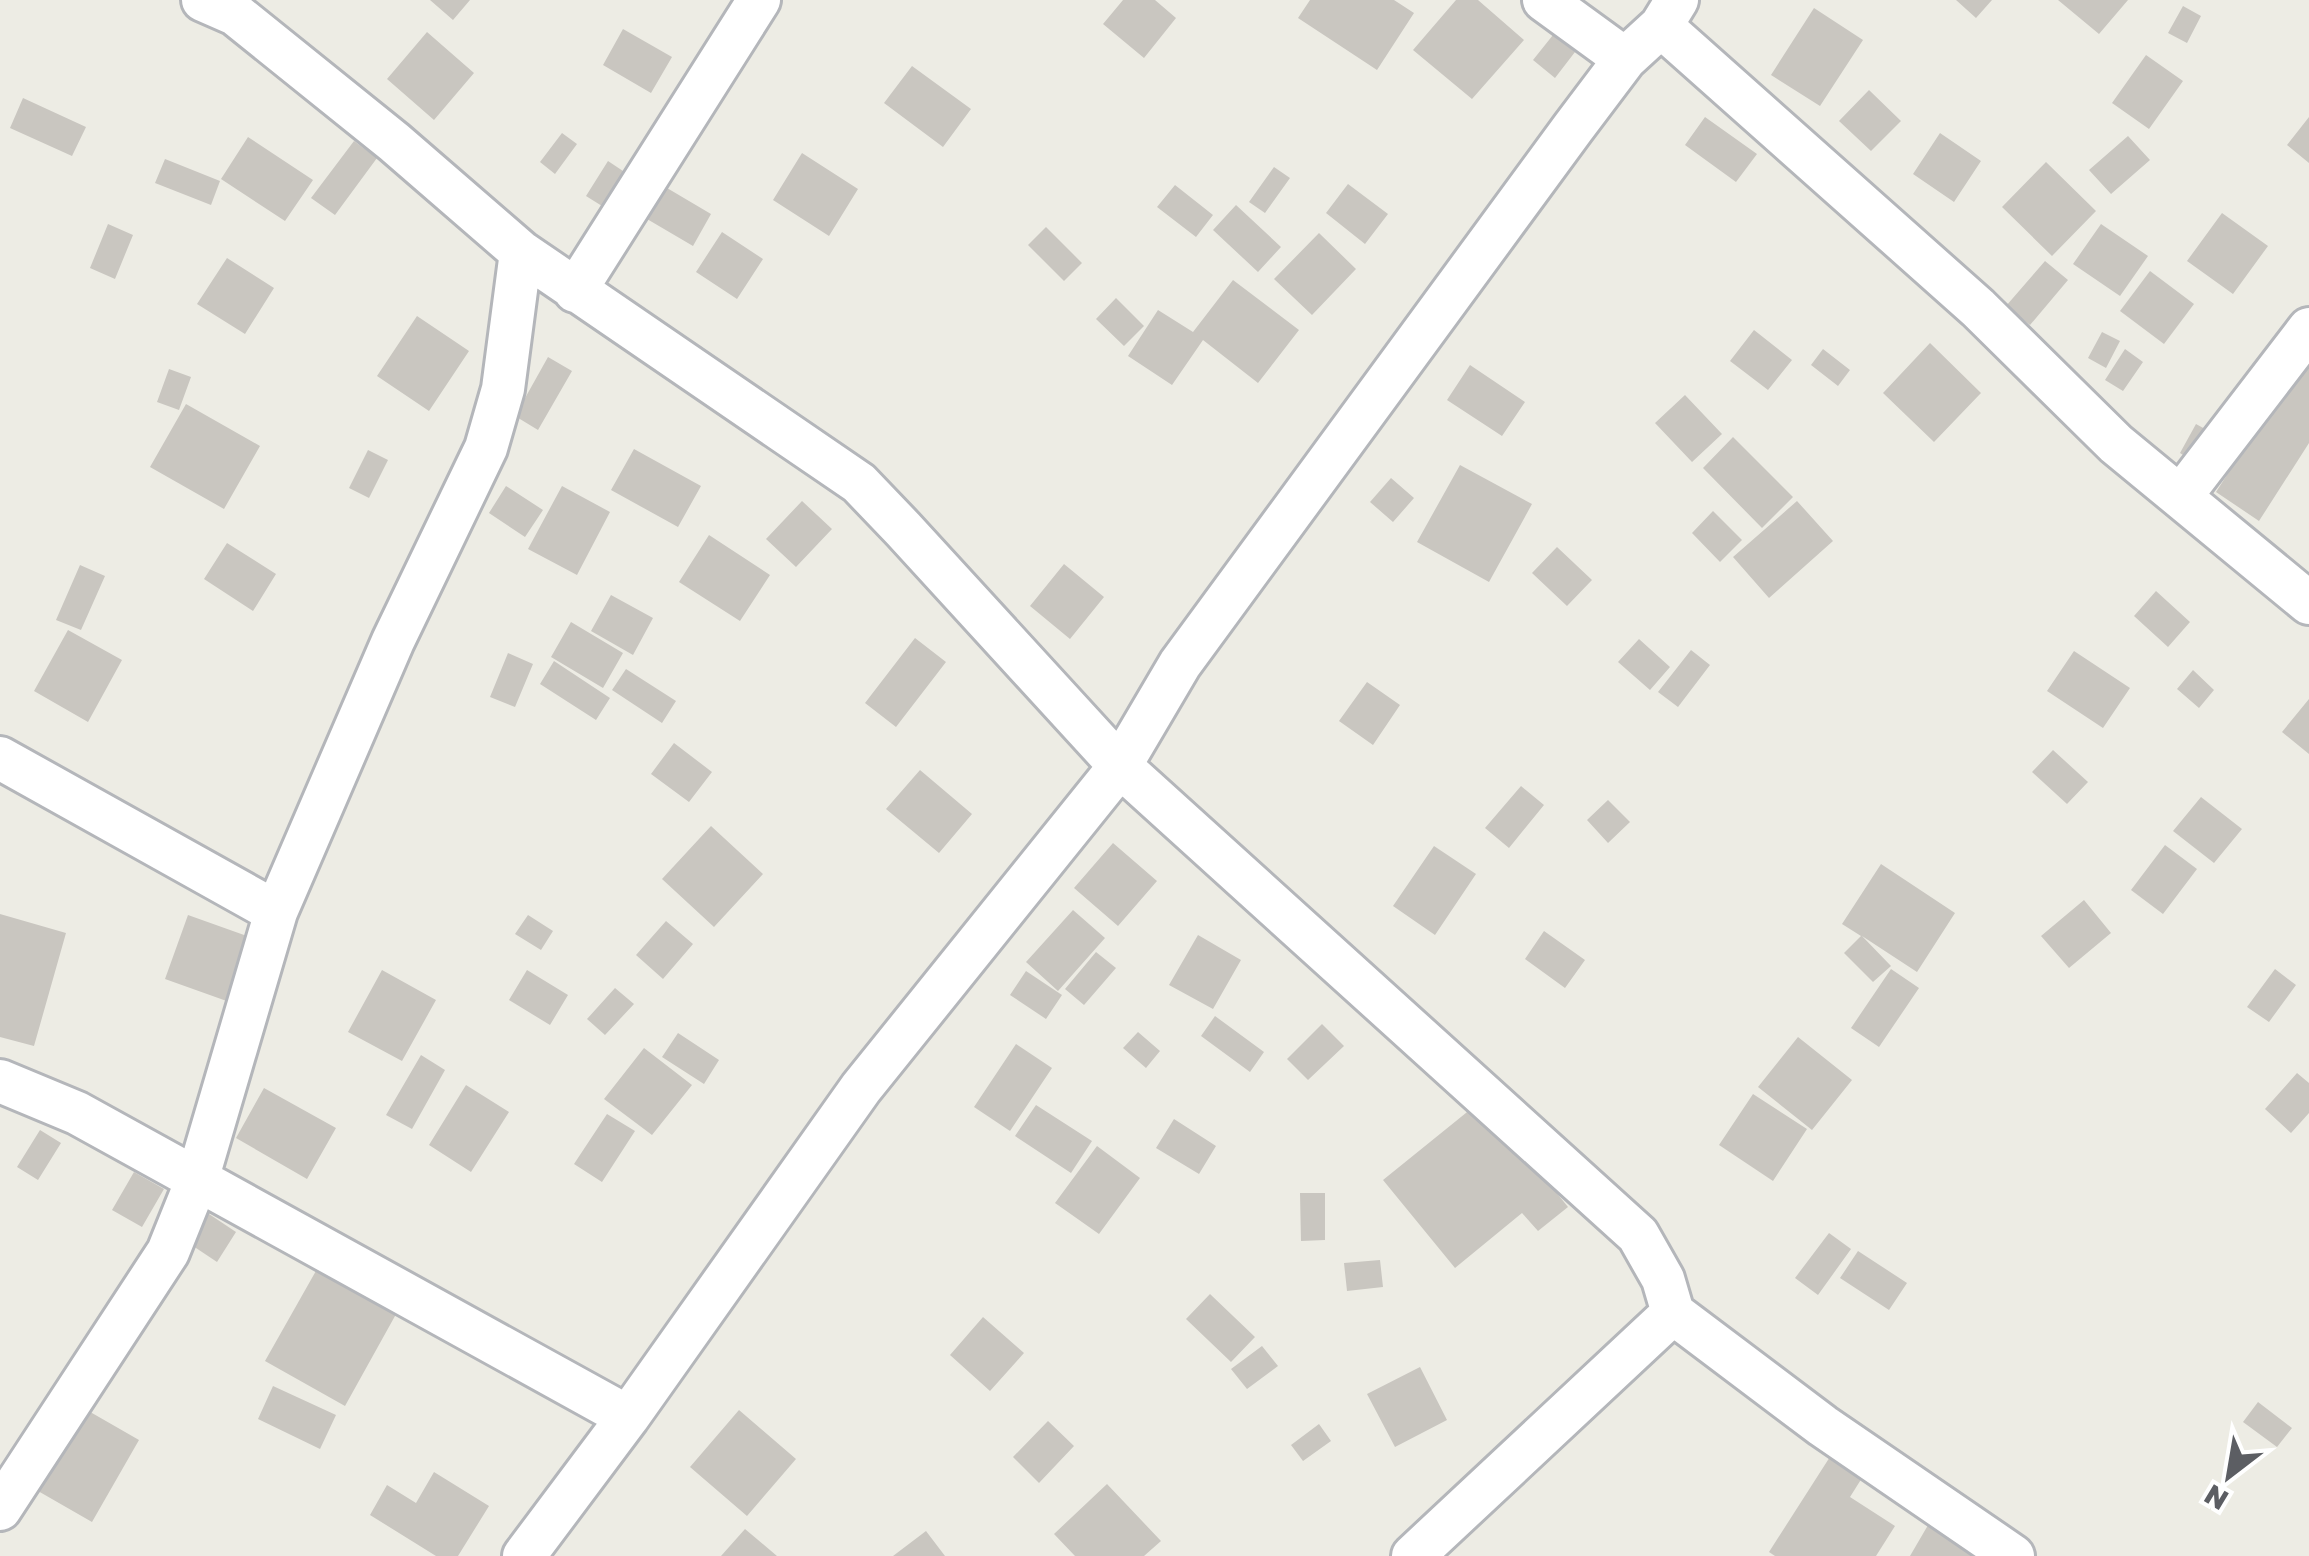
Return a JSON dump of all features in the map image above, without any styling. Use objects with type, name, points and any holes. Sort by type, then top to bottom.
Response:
[{"type":"street","points":[[576,290],[760,0]]},
{"type":"street","points":[[1544,0],[1625,59]]},
{"type":"street","points":[[224,5],[394,142],[521,252],[859,483],[1120,766],[1638,1234],[1663,1279],[1673,1314],[1823,1426],[2013,1556]]},
{"type":"street","points":[[524,1556],[628,1417],[861,1088],[1120,766],[1180,664],[1625,59],[1669,13],[1849,192],[1978,308],[2116,444],[2309,603]]},
{"type":"street","points":[[0,1509],[168,1252],[197,1180],[276,912],[393,641],[486,448],[502,389],[521,252]]},
{"type":"street","points":[[2181,496],[2309,329]]},
{"type":"street","points":[[0,758],[276,912]]},
{"type":"street","points":[[0,1081],[77,1113],[628,1417]]},
{"type":"street","points":[[1413,1556],[1673,1314]]},
{"type":"building","points":[[430,0],[470,0],[453,20]]},
{"type":"building","points":[[1123,0],[1155,0],[1176,18],[1144,58],[1103,24]]},
{"type":"building","points":[[1310,0],[1394,0],[1414,13],[1377,70],[1298,18]]},
{"type":"building","points":[[1456,0],[1478,0],[1524,40],[1472,99],[1413,50]]},
{"type":"building","points":[[1956,0],[1992,0],[1976,18]]},
{"type":"building","points":[[2058,0],[2128,0],[2099,34]]},
{"type":"building","points":[[2183,6],[2201,16],[2187,43],[2168,33]]},
{"type":"building","points":[[1814,8],[1863,40],[1820,106],[1771,75]]},
{"type":"building","points":[[623,29],[672,57],[651,93],[603,65]]},
{"type":"building","points":[[427,32],[474,73],[434,120],[387,79]]},
{"type":"building","points":[[1553,35],[1575,52],[1555,78],[1533,60]]},
{"type":"building","points":[[2146,55],[2183,81],[2149,129],[2112,103]]},
{"type":"building","points":[[912,66],[971,109],[943,147],[884,103]]},
{"type":"building","points":[[1869,90],[1901,121],[1871,151],[1839,121]]},
{"type":"building","points":[[23,98],[86,127],[72,156],[10,128]]},
{"type":"building","points":[[1705,117],[1757,154],[1736,182],[1685,145]]},
{"type":"building","points":[[2309,117],[2309,163],[2287,145]]},
{"type":"building","points":[[562,133],[577,144],[555,174],[540,162]]},
{"type":"building","points":[[1940,133],[1981,161],[1954,202],[1913,174]]},
{"type":"building","points":[[2128,136],[2150,160],[2111,194],[2089,170]]},
{"type":"building","points":[[248,137],[313,180],[285,221],[221,179]]},
{"type":"building","points":[[354,141],[377,158],[335,215],[311,198]]},
{"type":"building","points":[[802,153],[858,189],[829,236],[773,200]]},
{"type":"building","points":[[165,159],[220,181],[211,205],[155,183]]},
{"type":"building","points":[[608,161],[632,177],[610,211],[586,196]]},
{"type":"building","points":[[2046,162],[2096,211],[2052,256],[2002,207]]},
{"type":"building","points":[[1274,167],[1290,178],[1265,213],[1249,202]]},
{"type":"building","points":[[1348,184],[1388,214],[1365,244],[1326,213]]},
{"type":"building","points":[[1175,185],[1213,215],[1196,237],[1157,207]]},
{"type":"building","points":[[667,188],[711,214],[693,246],[647,219]]},
{"type":"building","points":[[1236,205],[1281,247],[1258,272],[1213,230]]},
{"type":"building","points":[[2222,213],[2268,246],[2233,294],[2187,261]]},
{"type":"building","points":[[108,224],[133,235],[115,279],[90,268]]},
{"type":"building","points":[[2101,224],[2148,256],[2120,296],[2073,264]]},
{"type":"building","points":[[1046,227],[1082,263],[1064,281],[1028,245]]},
{"type":"building","points":[[722,232],[763,259],[737,299],[696,272]]},
{"type":"building","points":[[1319,233],[1356,269],[1312,315],[1274,279]]},
{"type":"building","points":[[227,258],[274,288],[245,334],[197,304]]},
{"type":"building","points":[[2045,261],[2068,280],[2030,325],[2006,306]]},
{"type":"building","points":[[2150,271],[2194,304],[2164,344],[2120,311]]},
{"type":"building","points":[[1233,280],[1299,330],[1258,383],[1203,340],[1172,385],[1128,356],[1158,310],[1193,332]]},
{"type":"building","points":[[1116,298],[1144,326],[1124,346],[1096,319]]},
{"type":"building","points":[[417,316],[469,351],[429,411],[377,376]]},
{"type":"building","points":[[1754,330],[1792,360],[1768,390],[1730,361]]},
{"type":"building","points":[[2102,332],[2120,341],[2106,368],[2088,358]]},
{"type":"building","points":[[1930,343],[1981,393],[1934,442],[1883,393]]},
{"type":"building","points":[[2309,348],[2309,443],[2259,521],[2216,492]]},
{"type":"building","points":[[1823,349],[1850,370],[1838,386],[1811,365]]},
{"type":"building","points":[[2125,349],[2143,362],[2123,391],[2105,380]]},
{"type":"building","points":[[548,357],[572,371],[538,430],[515,416]]},
{"type":"building","points":[[1470,365],[1525,402],[1502,436],[1447,400]]},
{"type":"building","points":[[169,369],[191,377],[179,410],[157,402]]},
{"type":"building","points":[[1685,395],[1722,434],[1692,462],[1655,423]]},
{"type":"building","points":[[186,404],[260,446],[224,509],[150,467]]},
{"type":"building","points":[[2196,424],[2214,434],[2197,464],[2180,453]]},
{"type":"building","points":[[1733,437],[1793,497],[1762,528],[1703,468]]},
{"type":"building","points":[[634,449],[701,486],[678,527],[611,490]]},
{"type":"building","points":[[368,450],[388,460],[369,498],[349,488]]},
{"type":"building","points":[[1460,465],[1532,504],[1489,582],[1417,542]]},
{"type":"building","points":[[1391,478],[1414,498],[1393,522],[1370,502]]},
{"type":"building","points":[[506,486],[543,510],[525,537],[489,513]]},
{"type":"building","points":[[562,486],[610,512],[577,575],[528,549]]},
{"type":"building","points":[[802,501],[832,529],[796,567],[766,539]]},
{"type":"building","points":[[1797,501],[1833,541],[1769,598],[1733,557]]},
{"type":"building","points":[[1713,511],[1742,540],[1720,562],[1692,533]]},
{"type":"building","points":[[709,535],[770,575],[740,621],[679,582]]},
{"type":"building","points":[[227,543],[276,574],[253,611],[204,579]]},
{"type":"building","points":[[1557,547],[1592,580],[1567,606],[1532,573]]},
{"type":"building","points":[[1064,564],[1104,597],[1070,639],[1030,606]]},
{"type":"building","points":[[80,565],[105,576],[81,630],[56,620]]},
{"type":"building","points":[[2156,591],[2190,622],[2168,647],[2134,616]]},
{"type":"building","points":[[611,595],[653,618],[633,655],[591,631]]},
{"type":"building","points":[[571,622],[623,653],[603,688],[551,657]]},
{"type":"building","points":[[68,630],[122,660],[88,722],[34,691]]},
{"type":"building","points":[[915,638],[946,662],[896,727],[865,703]]},
{"type":"building","points":[[1639,639],[1670,667],[1650,690],[1618,662]]},
{"type":"building","points":[[1691,650],[1710,665],[1678,707],[1658,692]]},
{"type":"building","points":[[2074,651],[2130,688],[2103,728],[2047,691]]},
{"type":"building","points":[[508,653],[533,664],[515,707],[490,697]]},
{"type":"building","points":[[554,661],[610,698],[596,720],[540,684]]},
{"type":"building","points":[[626,669],[676,701],[662,723],[612,690]]},
{"type":"building","points":[[2193,670],[2214,690],[2199,708],[2177,689]]},
{"type":"building","points":[[1367,682],[1400,705],[1373,745],[1339,721]]},
{"type":"building","points":[[2309,699],[2309,754],[2282,732]]},
{"type":"building","points":[[674,743],[712,772],[689,802],[651,774]]},
{"type":"building","points":[[2053,750],[2088,782],[2067,804],[2032,772]]},
{"type":"building","points":[[920,770],[972,814],[939,853],[886,809]]},
{"type":"building","points":[[1521,786],[1544,805],[1509,848],[1485,828]]},
{"type":"building","points":[[2201,797],[2242,829],[2214,863],[2173,831]]},
{"type":"building","points":[[1608,800],[1630,822],[1608,843],[1587,820]]},
{"type":"building","points":[[711,826],[763,874],[714,927],[662,879]]},
{"type":"building","points":[[1113,843],[1157,881],[1118,926],[1074,888]]},
{"type":"building","points":[[2165,845],[2197,869],[2163,914],[2131,890]]},
{"type":"building","points":[[1434,846],[1476,874],[1435,935],[1393,906]]},
{"type":"building","points":[[1881,864],[1955,913],[1917,972],[1862,936],[1891,966],[1873,982],[1844,953],[1861,936],[1842,924]]},
{"type":"building","points":[[2084,900],[2111,933],[2069,968],[2041,936]]},
{"type":"building","points":[[1073,910],[1105,938],[1058,991],[1026,962]]},
{"type":"building","points":[[0,914],[66,933],[34,1046],[0,1037]]},
{"type":"building","points":[[188,915],[258,940],[235,1004],[165,979]]},
{"type":"building","points":[[528,915],[553,931],[541,950],[515,934]]},
{"type":"building","points":[[666,921],[693,944],[663,979],[636,955]]},
{"type":"building","points":[[1544,931],[1585,960],[1565,988],[1525,959]]},
{"type":"building","points":[[1198,935],[1241,960],[1213,1009],[1169,985]]},
{"type":"building","points":[[1096,952],[1116,968],[1084,1005],[1065,989]]},
{"type":"building","points":[[1891,969],[1919,988],[1879,1047],[1851,1028]]},
{"type":"building","points":[[2275,969],[2296,985],[2269,1022],[2247,1007]]},
{"type":"building","points":[[382,970],[436,1000],[402,1061],[348,1032]]},
{"type":"building","points":[[527,970],[568,995],[550,1025],[509,1000]]},
{"type":"building","points":[[1026,971],[1062,995],[1046,1019],[1010,995]]},
{"type":"building","points":[[615,988],[634,1004],[605,1035],[587,1019]]},
{"type":"building","points":[[1215,1016],[1264,1052],[1250,1072],[1201,1036]]},
{"type":"building","points":[[1322,1024],[1344,1046],[1308,1080],[1287,1059]]},
{"type":"building","points":[[1138,1032],[1160,1051],[1146,1068],[1123,1048]]},
{"type":"building","points":[[678,1033],[719,1060],[704,1084],[662,1057]]},
{"type":"building","points":[[1798,1037],[1852,1080],[1812,1130],[1758,1087]]},
{"type":"building","points":[[1016,1044],[1052,1068],[1010,1131],[974,1107]]},
{"type":"building","points":[[644,1048],[692,1085],[652,1135],[604,1099]]},
{"type":"building","points":[[421,1055],[445,1070],[412,1129],[386,1115]]},
{"type":"building","points":[[2297,1073],[2309,1083],[2309,1113],[2291,1133],[2265,1109]]},
{"type":"building","points":[[466,1085],[509,1112],[471,1172],[429,1145]]},
{"type":"building","points":[[264,1088],[336,1128],[307,1179],[236,1138]]},
{"type":"building","points":[[1753,1094],[1807,1129],[1773,1181],[1719,1145]]},
{"type":"building","points":[[1482,1100],[1568,1207],[1538,1231],[1522,1213],[1455,1268],[1383,1180]]},
{"type":"building","points":[[1036,1105],[1092,1141],[1071,1173],[1015,1136]]},
{"type":"building","points":[[607,1114],[635,1131],[602,1182],[574,1164]]},
{"type":"building","points":[[1174,1119],[1216,1146],[1199,1174],[1156,1148]]},
{"type":"building","points":[[40,1130],[61,1143],[38,1180],[17,1167]]},
{"type":"building","points":[[1097,1146],[1140,1178],[1099,1234],[1055,1203]]},
{"type":"building","points":[[134,1172],[164,1189],[142,1227],[112,1210]]},
{"type":"building","points":[[1300,1193],[1325,1193],[1325,1240],[1301,1241]]},
{"type":"building","points":[[203,1210],[236,1232],[217,1262],[184,1240]]},
{"type":"building","points":[[1829,1233],[1851,1249],[1818,1295],[1795,1278]]},
{"type":"building","points":[[1858,1251],[1907,1283],[1889,1310],[1840,1278]]},
{"type":"building","points":[[1380,1260],[1383,1287],[1347,1291],[1344,1263]]},
{"type":"building","points":[[321,1262],[400,1307],[345,1406],[265,1361]]},
{"type":"building","points":[[1210,1294],[1255,1337],[1231,1362],[1186,1319]]},
{"type":"building","points":[[983,1317],[1024,1353],[990,1391],[950,1355]]},
{"type":"building","points":[[1262,1346],[1278,1366],[1247,1389],[1231,1369]]},
{"type":"building","points":[[1420,1367],[1447,1420],[1395,1447],[1367,1394]]},
{"type":"building","points":[[273,1386],[336,1415],[320,1449],[258,1419]]},
{"type":"building","points":[[2258,1402],[2292,1428],[2277,1447],[2243,1422]]},
{"type":"building","points":[[85,1409],[139,1440],[92,1522],[38,1491]]},
{"type":"building","points":[[739,1410],[796,1459],[747,1516],[690,1467]]},
{"type":"building","points":[[1048,1421],[1074,1446],[1039,1483],[1013,1457]]},
{"type":"building","points":[[1319,1424],[1331,1441],[1303,1461],[1291,1445]]},
{"type":"building","points":[[1835,1449],[1867,1470],[1850,1497],[1895,1526],[1876,1556],[1775,1556],[1769,1552]]},
{"type":"building","points":[[434,1472],[489,1506],[458,1556],[436,1556],[370,1515],[387,1485],[416,1503]]},
{"type":"building","points":[[1107,1484],[1161,1541],[1144,1556],[1075,1556],[1054,1534]]},
{"type":"building","points":[[1931,1520],[1975,1556],[1910,1556]]},
{"type":"building","points":[[745,1529],[777,1556],[721,1556]]},
{"type":"building","points":[[926,1531],[945,1556],[893,1556]]}]
